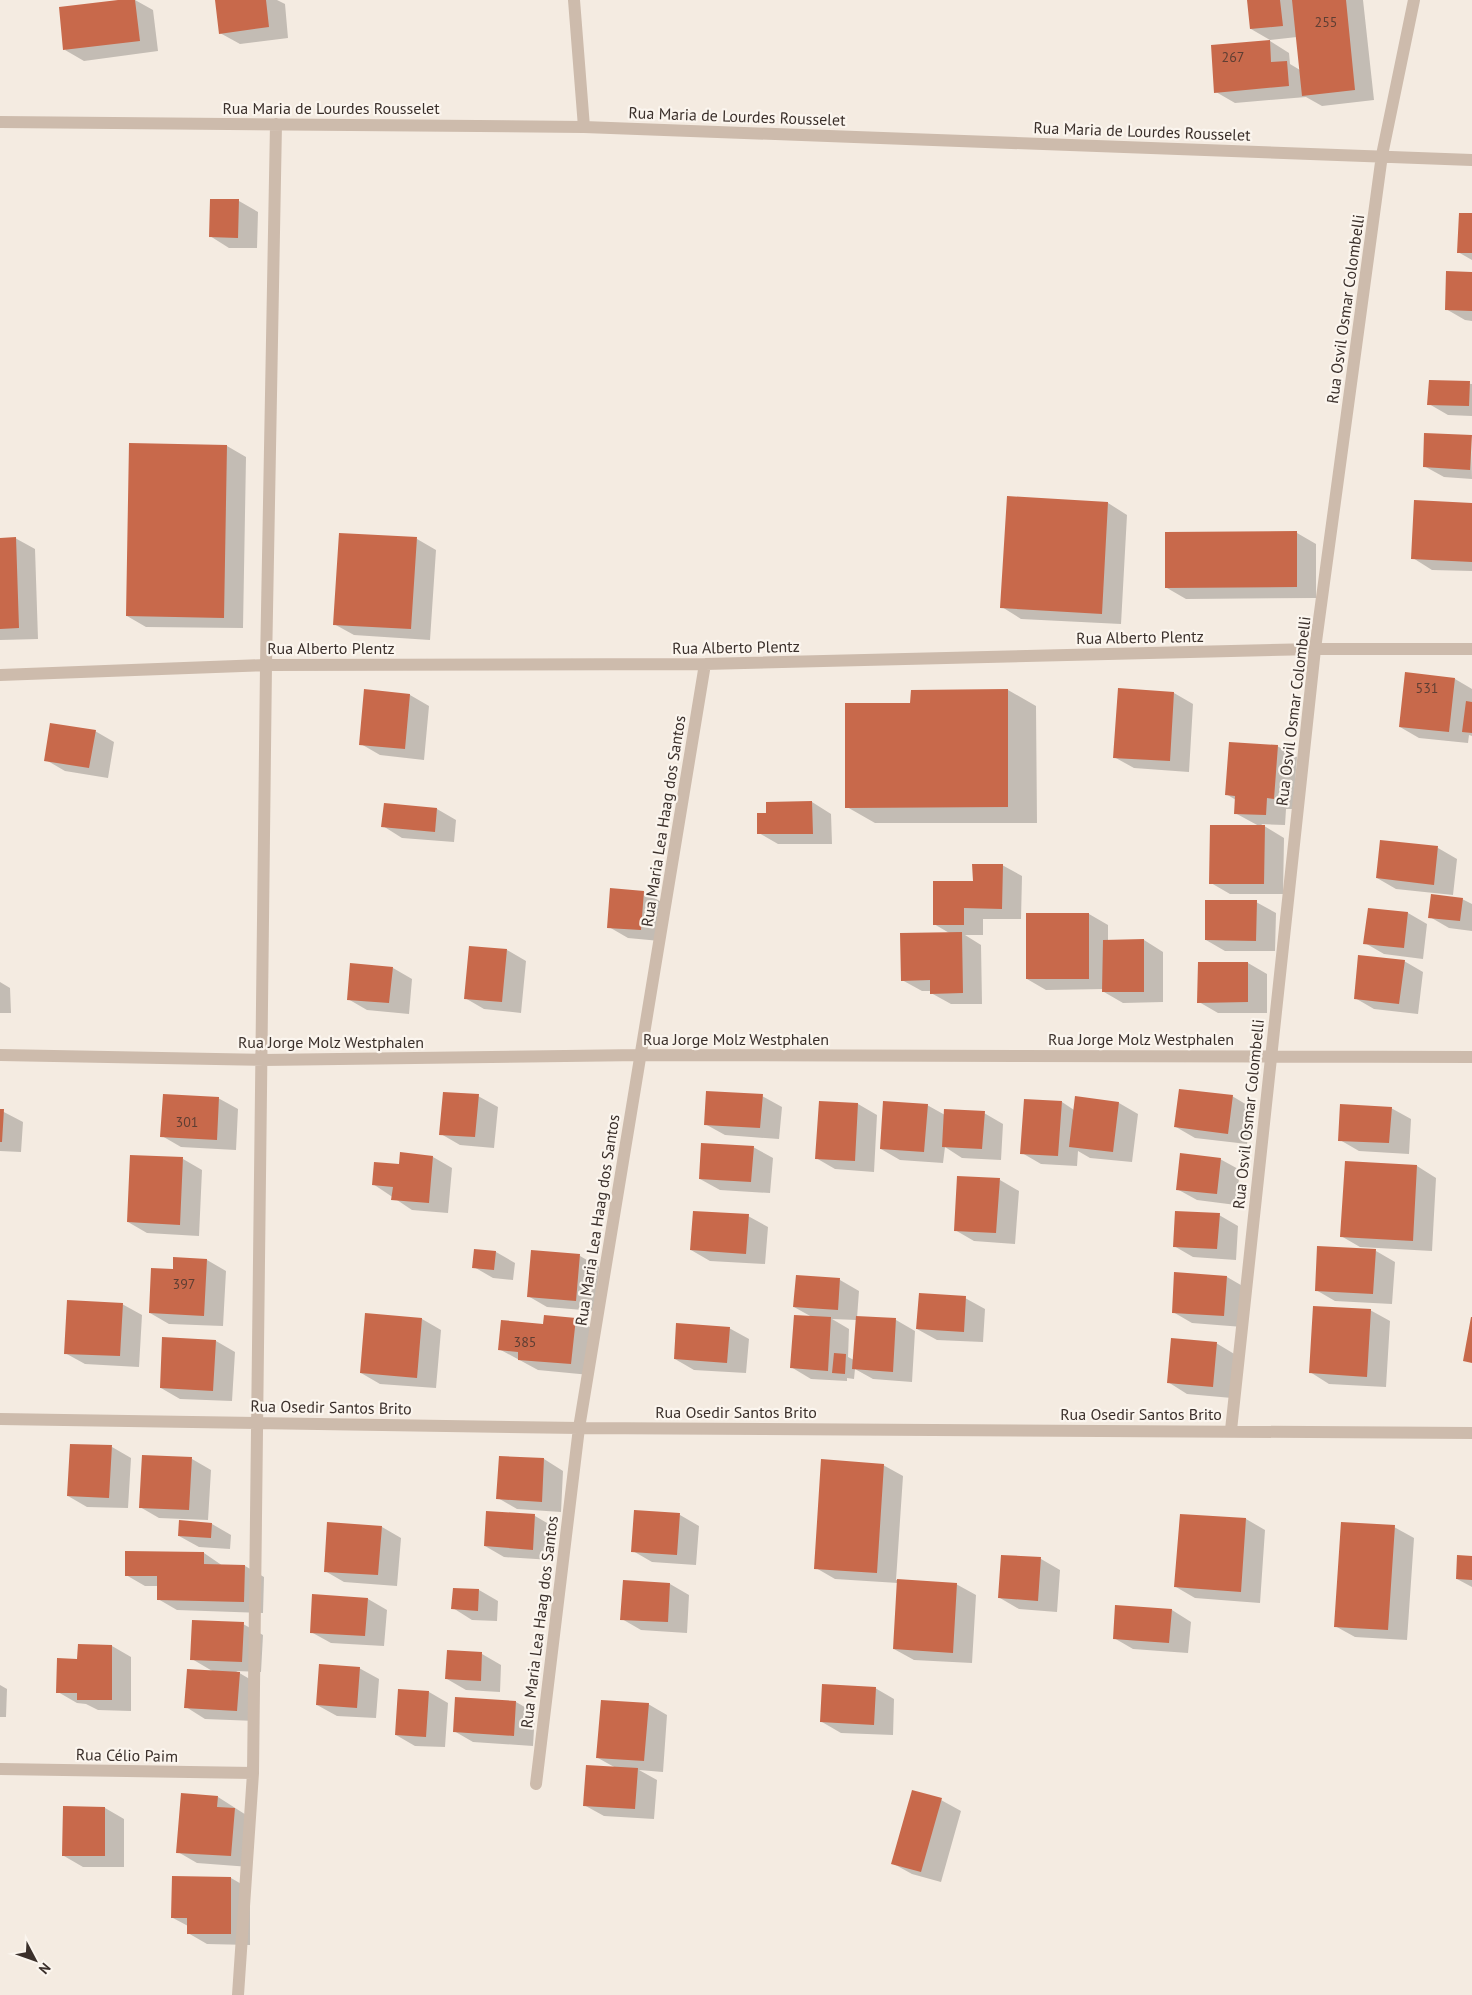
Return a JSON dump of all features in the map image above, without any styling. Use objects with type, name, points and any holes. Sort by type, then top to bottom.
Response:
[{"type":"street","points":[[574,0],[584,127]]},
{"type":"street","name":"Rua Osvil Osmar Colombelli","points":[[1231,1430],[1315,649],[1382,155],[1414,0]]},
{"type":"street","name":"Rua Maria de Lourdes Rousselet","points":[[0,122],[584,127],[1382,155],[1472,160]]},
{"type":"street","points":[[238,1995],[253,1774],[263,1060],[266,665],[276,124]]},
{"type":"street","name":"Rua Alberto Plentz","points":[[0,675],[266,665],[705,664],[1315,649],[1472,649]]},
{"type":"street","name":"Rua Maria Lea Haag dos Santos","points":[[536,1784],[579,1428],[705,664]]},
{"type":"street","name":"Rua Jorge Molz Westphalen","points":[[0,1055],[263,1060],[641,1055],[1270,1055],[1472,1057]]},
{"type":"street","name":"Rua Osedir Santos Brito","points":[[0,1420],[258,1422],[579,1428],[1231,1430],[1472,1433]]},
{"type":"street","name":"Rua Célio Paim","points":[[0,1769],[253,1774]]},
{"type":"building","points":[[118,0],[135,0],[140,41],[63,50],[59,7]]},
{"type":"building","points":[[215,0],[266,0],[269,27],[219,34]]},
{"type":"building","points":[[1247,0],[1280,0],[1283,26],[1250,29]]},
{"type":"building","points":[[1292,0],[1346,0],[1355,90],[1302,96]]},
{"type":"building","points":[[1270,40],[1271,62],[1287,61],[1289,86],[1214,93],[1211,45]]},
{"type":"building","points":[[210,199],[239,199],[238,238],[209,237]]},
{"type":"building","points":[[1459,213],[1472,213],[1472,253],[1457,253]]},
{"type":"building","points":[[1446,271],[1472,272],[1472,311],[1445,310]]},
{"type":"building","points":[[1429,380],[1470,381],[1469,406],[1427,405]]},
{"type":"building","points":[[1424,433],[1472,435],[1470,470],[1423,467]]},
{"type":"building","points":[[129,443],[227,445],[224,618],[126,616]]},
{"type":"building","points":[[1007,496],[1108,502],[1102,614],[1000,608]]},
{"type":"building","points":[[1414,500],[1472,503],[1472,562],[1411,559]]},
{"type":"building","points":[[1297,531],[1297,587],[1165,588],[1165,532]]},
{"type":"building","points":[[339,533],[417,537],[411,629],[333,625]]},
{"type":"building","points":[[16,537],[19,628],[0,629],[0,538]]},
{"type":"building","points":[[1405,672],[1455,678],[1449,732],[1399,727]]},
{"type":"building","points":[[1118,688],[1174,692],[1170,761],[1113,758]]},
{"type":"building","points":[[364,689],[410,694],[405,749],[359,745]]},
{"type":"building","points":[[1008,689],[1008,807],[845,808],[845,703],[910,703],[911,690]]},
{"type":"building","points":[[1466,701],[1472,702],[1472,733],[1462,732]]},
{"type":"building","points":[[50,723],[96,730],[89,768],[44,761]]},
{"type":"building","points":[[1229,742],[1278,745],[1274,799],[1267,798],[1266,815],[1234,814],[1235,796],[1225,795]]},
{"type":"building","points":[[812,801],[813,834],[757,834],[757,813],[766,813],[766,802]]},
{"type":"building","points":[[384,803],[437,808],[435,832],[381,827]]},
{"type":"building","points":[[1210,825],[1265,825],[1264,884],[1209,884]]},
{"type":"building","points":[[1380,840],[1438,846],[1434,885],[1376,878]]},
{"type":"building","points":[[972,864],[1003,864],[1002,909],[964,908],[964,925],[933,925],[933,881],[973,881]]},
{"type":"building","points":[[610,888],[644,891],[641,930],[607,928]]},
{"type":"building","points":[[1431,894],[1463,898],[1460,921],[1428,918]]},
{"type":"building","points":[[1205,900],[1257,900],[1256,941],[1205,940]]},
{"type":"building","points":[[1368,908],[1408,912],[1404,948],[1363,944]]},
{"type":"building","points":[[1026,913],[1089,913],[1089,979],[1026,979]]},
{"type":"building","points":[[962,932],[963,993],[930,994],[930,980],[901,981],[900,933]]},
{"type":"building","points":[[1144,939],[1144,992],[1102,992],[1103,940]]},
{"type":"building","points":[[469,946],[507,949],[502,1002],[464,999]]},
{"type":"building","points":[[1358,955],[1405,960],[1399,1004],[1354,999]]},
{"type":"building","points":[[1198,962],[1248,962],[1248,1002],[1197,1003]]},
{"type":"building","points":[[350,963],[393,967],[389,1003],[347,1000]]},
{"type":"building","points":[[1179,1089],[1233,1095],[1228,1134],[1174,1127]]},
{"type":"building","points":[[706,1091],[763,1094],[760,1128],[704,1125]]},
{"type":"building","points":[[443,1092],[479,1094],[475,1137],[439,1135]]},
{"type":"building","points":[[163,1094],[219,1097],[217,1140],[160,1137]]},
{"type":"building","points":[[1075,1096],[1119,1102],[1113,1152],[1069,1147]]},
{"type":"building","points":[[1024,1099],[1062,1101],[1058,1156],[1020,1154]]},
{"type":"building","points":[[819,1101],[858,1103],[855,1161],[815,1159]]},
{"type":"building","points":[[883,1101],[928,1104],[924,1152],[880,1149]]},
{"type":"building","points":[[1340,1104],[1392,1107],[1389,1143],[1338,1141]]},
{"type":"building","points":[[0,1109],[4,1109],[2,1142],[0,1142]]},
{"type":"building","points":[[944,1109],[985,1111],[982,1149],[942,1147]]},
{"type":"building","points":[[701,1143],[754,1146],[751,1182],[699,1179]]},
{"type":"building","points":[[400,1152],[433,1156],[429,1203],[391,1200],[393,1187],[372,1185],[374,1162],[399,1164]]},
{"type":"building","points":[[1180,1153],[1221,1158],[1217,1194],[1176,1190]]},
{"type":"building","points":[[130,1155],[183,1157],[180,1225],[127,1222]]},
{"type":"building","points":[[1345,1161],[1417,1165],[1413,1241],[1340,1237]]},
{"type":"building","points":[[957,1176],[1000,1178],[996,1233],[954,1231]]},
{"type":"building","points":[[693,1211],[749,1214],[746,1254],[690,1250]]},
{"type":"building","points":[[1175,1211],[1220,1213],[1217,1249],[1173,1247]]},
{"type":"building","points":[[1317,1246],[1376,1249],[1373,1294],[1315,1291]]},
{"type":"building","points":[[474,1249],[496,1251],[494,1270],[472,1268]]},
{"type":"building","points":[[531,1250],[580,1254],[576,1301],[527,1297]]},
{"type":"building","points":[[173,1257],[207,1259],[204,1316],[149,1313],[151,1268],[173,1269]]},
{"type":"building","points":[[1174,1272],[1227,1276],[1224,1316],[1172,1313]]},
{"type":"building","points":[[796,1275],[840,1278],[838,1310],[793,1307]]},
{"type":"building","points":[[919,1293],[966,1296],[964,1332],[916,1329]]},
{"type":"building","points":[[67,1300],[123,1303],[120,1356],[64,1354]]},
{"type":"building","points":[[1313,1306],[1371,1309],[1367,1377],[1309,1373]]},
{"type":"building","points":[[365,1313],[422,1318],[417,1378],[360,1373]]},
{"type":"building","points":[[544,1315],[576,1318],[571,1364],[518,1360],[518,1352],[498,1350],[501,1320],[543,1324]]},
{"type":"building","points":[[794,1315],[831,1317],[828,1371],[790,1368]]},
{"type":"building","points":[[856,1316],[896,1318],[893,1372],[852,1369]]},
{"type":"building","points":[[1472,1317],[1472,1363],[1463,1361]]},
{"type":"building","points":[[676,1323],[730,1327],[727,1363],[674,1359]]},
{"type":"building","points":[[162,1337],[216,1340],[213,1391],[160,1388]]},
{"type":"building","points":[[1171,1338],[1217,1342],[1213,1387],[1167,1383]]},
{"type":"building","points":[[834,1353],[846,1354],[845,1374],[832,1373]]},
{"type":"building","points":[[70,1444],[112,1445],[109,1498],[67,1496]]},
{"type":"building","points":[[142,1455],[192,1457],[189,1510],[139,1508]]},
{"type":"building","points":[[499,1456],[544,1458],[542,1502],[496,1499]]},
{"type":"building","points":[[821,1459],[884,1464],[877,1573],[814,1569]]},
{"type":"building","points":[[634,1510],[680,1513],[677,1555],[631,1552]]},
{"type":"building","points":[[486,1511],[535,1514],[533,1550],[484,1546]]},
{"type":"building","points":[[1180,1514],[1246,1518],[1241,1592],[1174,1587]]},
{"type":"building","points":[[179,1520],[212,1523],[211,1538],[178,1536]]},
{"type":"building","points":[[327,1522],[382,1526],[378,1575],[324,1572]]},
{"type":"building","points":[[1341,1522],[1395,1525],[1388,1630],[1334,1627]]},
{"type":"building","points":[[125,1551],[204,1552],[204,1564],[245,1565],[244,1602],[157,1600],[157,1576],[125,1576]]},
{"type":"building","points":[[1001,1555],[1041,1557],[1038,1601],[998,1598]]},
{"type":"building","points":[[1457,1555],[1472,1556],[1472,1580],[1456,1579]]},
{"type":"building","points":[[897,1579],[957,1583],[953,1653],[893,1649]]},
{"type":"building","points":[[623,1580],[670,1583],[668,1622],[620,1620]]},
{"type":"building","points":[[453,1588],[479,1589],[478,1611],[451,1609]]},
{"type":"building","points":[[312,1594],[368,1598],[365,1636],[310,1633]]},
{"type":"building","points":[[1115,1605],[1172,1609],[1169,1643],[1113,1639]]},
{"type":"building","points":[[192,1620],[244,1622],[242,1662],[190,1660]]},
{"type":"building","points":[[78,1644],[112,1645],[112,1700],[77,1700],[77,1693],[56,1693],[57,1658],[77,1659]]},
{"type":"building","points":[[447,1650],[482,1652],[481,1681],[445,1679]]},
{"type":"building","points":[[319,1664],[360,1667],[357,1708],[316,1705]]},
{"type":"building","points":[[187,1669],[240,1672],[237,1711],[184,1708]]},
{"type":"building","points":[[822,1684],[876,1687],[874,1725],[820,1722]]},
{"type":"building","points":[[398,1689],[429,1691],[426,1737],[395,1735]]},
{"type":"building","points":[[455,1697],[516,1701],[514,1736],[453,1732]]},
{"type":"building","points":[[601,1700],[649,1703],[644,1761],[596,1758]]},
{"type":"building","points":[[586,1765],[638,1768],[635,1809],[583,1806]]},
{"type":"building","points":[[912,1790],[942,1798],[921,1872],[891,1864]]},
{"type":"building","points":[[181,1793],[218,1796],[217,1807],[235,1808],[231,1856],[176,1853]]},
{"type":"building","points":[[63,1806],[105,1807],[105,1856],[62,1856]]},
{"type":"building","points":[[172,1876],[231,1877],[231,1934],[187,1934],[187,1918],[171,1918]]}]
